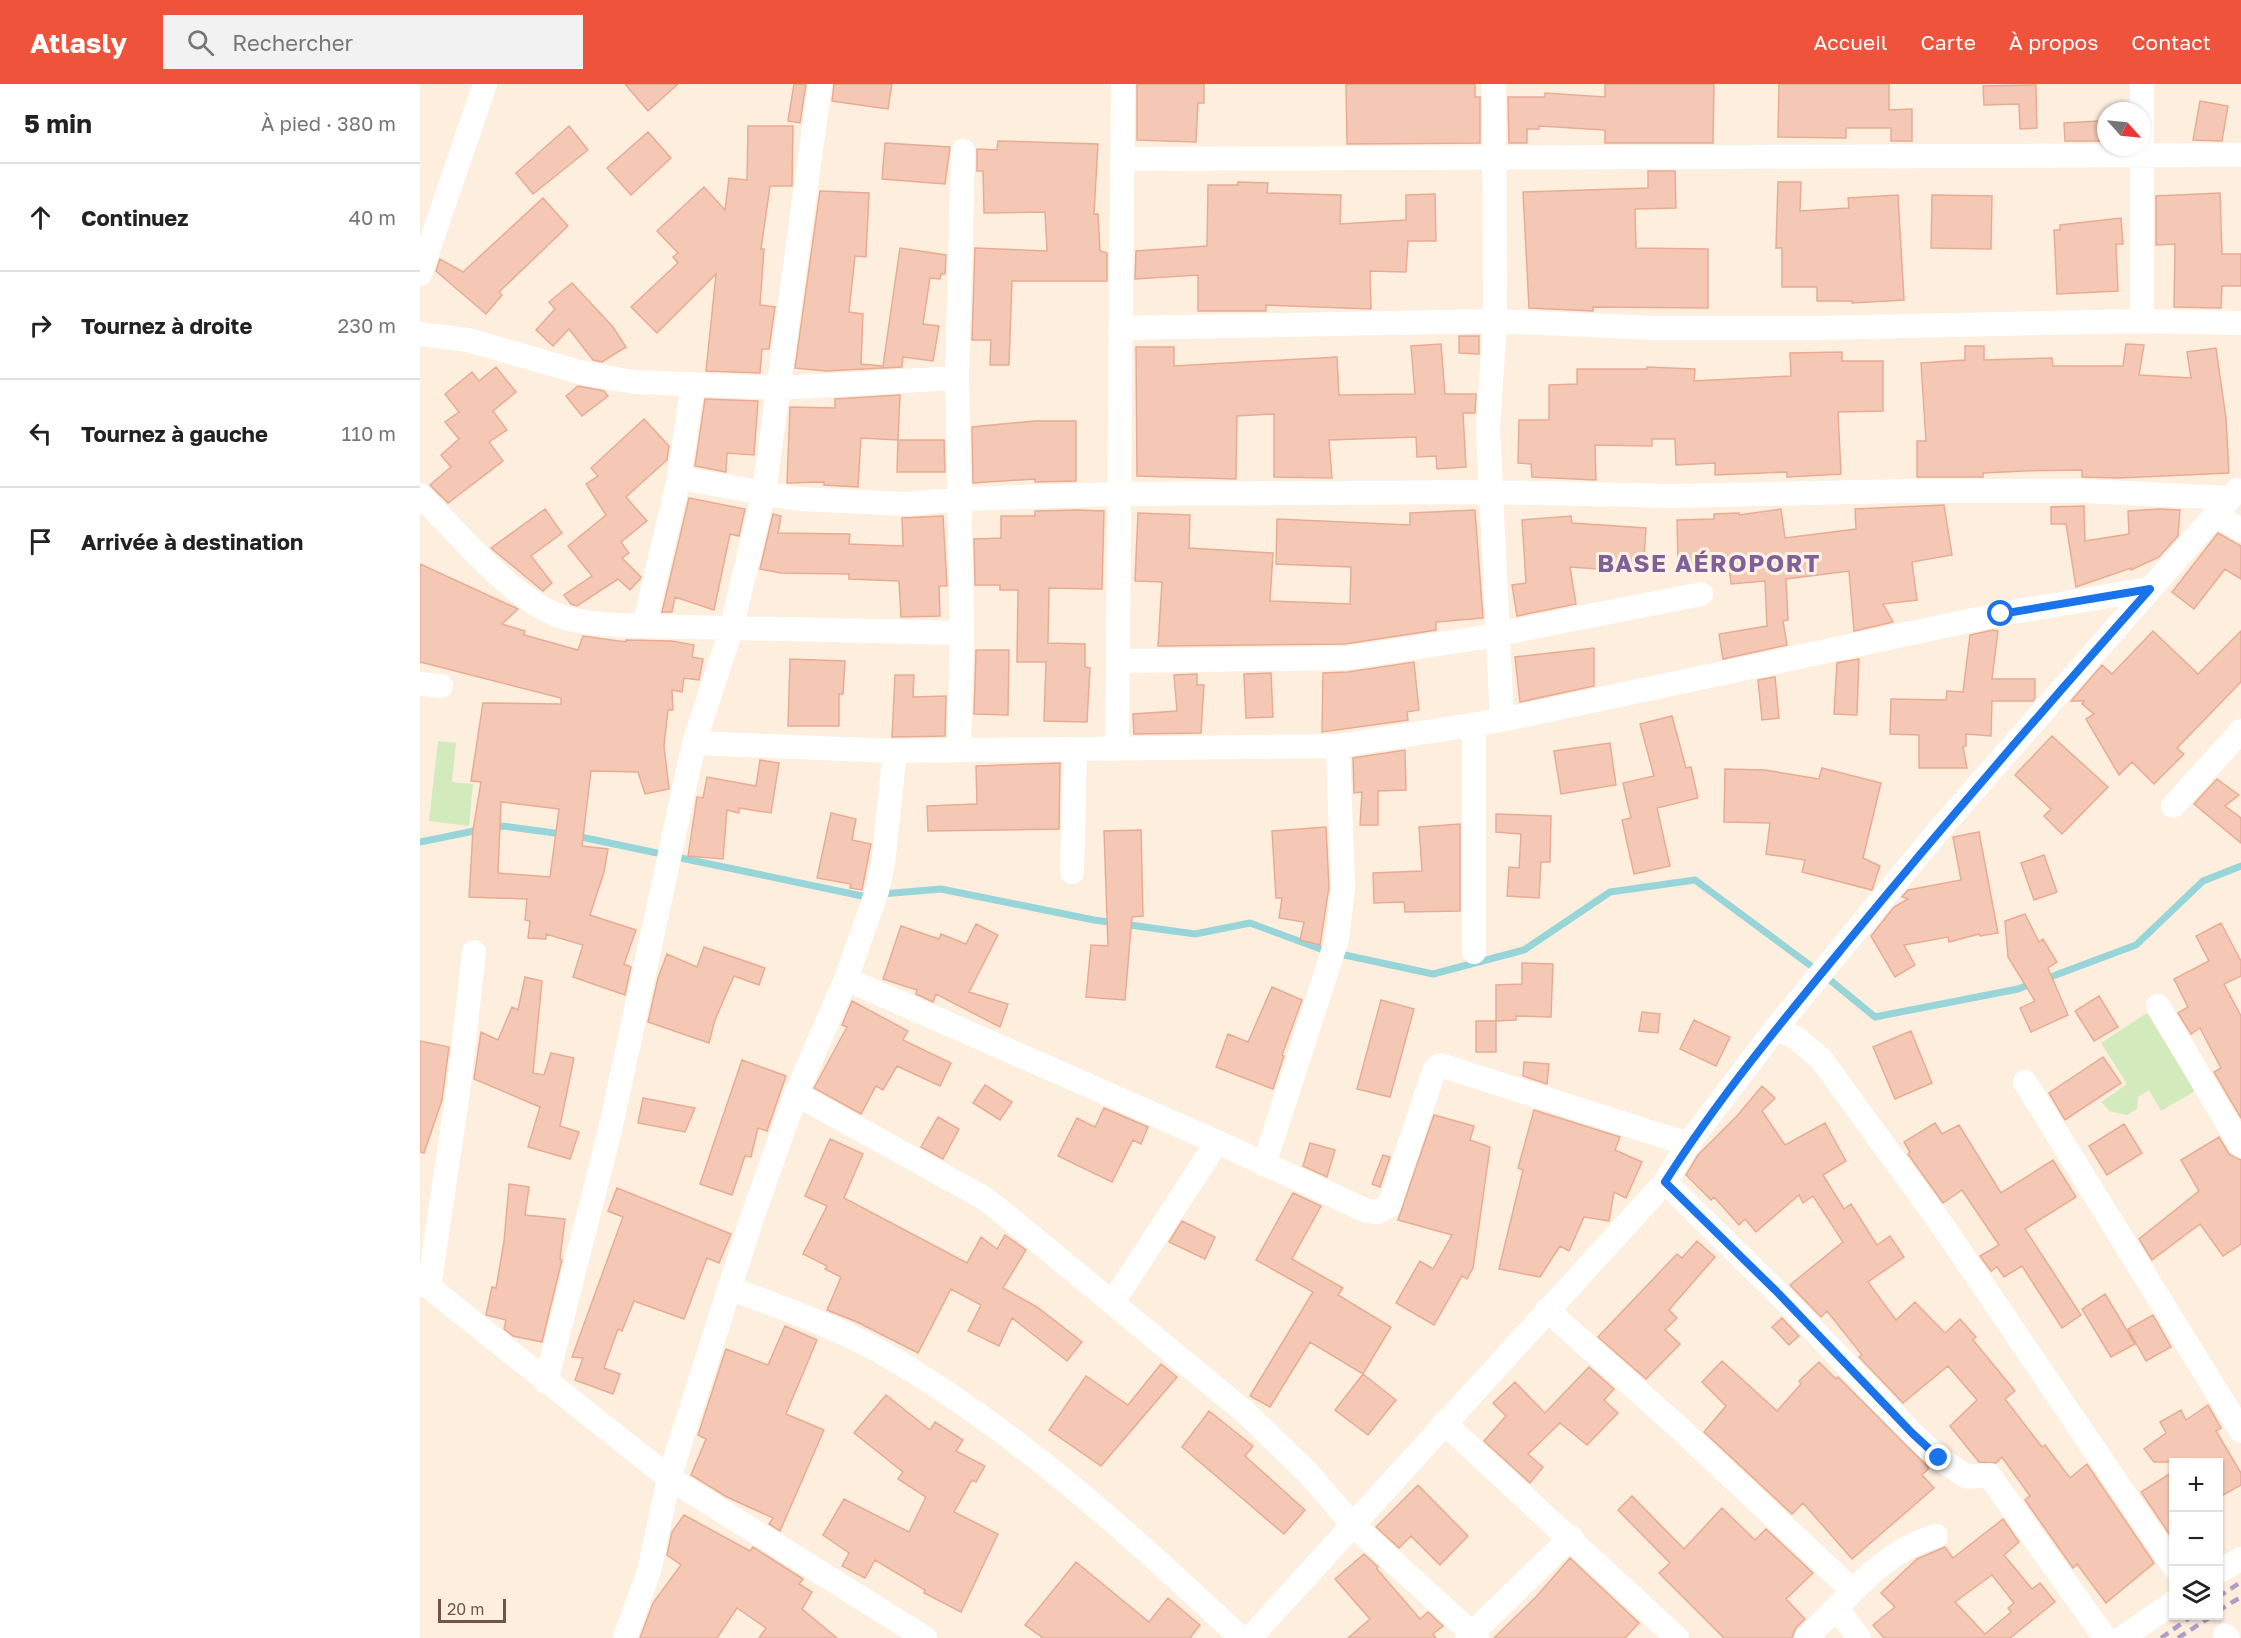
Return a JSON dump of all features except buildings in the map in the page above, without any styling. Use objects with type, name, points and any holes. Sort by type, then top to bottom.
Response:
[{"type":"street","points":[[420,274],[485,84]]},
{"type":"street","points":[[546,1382],[610,1130],[694,743],[731,630],[764,492],[820,84]]},
{"type":"street","points":[[1117,748],[1122,84]]},
{"type":"street","points":[[1494,84],[1495,321],[1488,429],[1496,633],[1502,720]]},
{"type":"street","points":[[2142,84],[2142,102]]},
{"type":"street","points":[[959,749],[962,633],[957,378],[963,152]]},
{"type":"street","points":[[1123,159],[2097,155]]},
{"type":"street","points":[[2151,155],[2241,155]]},
{"type":"street","points":[[2142,321],[2143,156]]},
{"type":"street","points":[[1120,328],[1495,321],[1654,328],[1817,328],[2142,321],[2241,323]]},
{"type":"street","points":[[420,334],[468,340],[584,373],[634,382],[780,388],[957,378]]},
{"type":"street","points":[[644,626],[679,478],[693,384]]},
{"type":"street","points":[[679,478],[807,500],[908,504],[960,499],[1118,494],[1490,492],[1662,496],[2086,491],[2229,500]]},
{"type":"street","points":[[420,495],[518,591],[557,615],[603,624],[731,630],[962,633]]},
{"type":"street","points":[[2229,500],[2241,530]]},
{"type":"street","points":[[1250,1638],[1665,1182],[1688,1144],[1776,1028],[1965,799],[2229,500]]},
{"type":"street","points":[[694,743],[895,751],[1338,746],[1502,720],[2001,614],[2150,589]]},
{"type":"street","points":[[1119,661],[1346,658],[1496,633],[1701,594]]},
{"type":"street","points":[[1474,725],[1474,952]]},
{"type":"street","points":[[2173,806],[2241,731]]},
{"type":"street","points":[[1264,1165],[1337,939],[1343,888],[1338,746]]},
{"type":"street","points":[[1072,872],[1074,748]]},
{"type":"street","points":[[625,1638],[649,1571],[669,1478],[729,1288],[796,1094],[846,980],[877,891],[895,751]]},
{"type":"street","points":[[474,952],[459,1085],[424,1284],[669,1478],[925,1638]]},
{"type":"street","points":[[846,980],[1217,1142],[1367,1211],[1378,1212],[1389,1206],[1434,1071],[1440,1065],[1688,1144]]},
{"type":"street","points":[[2158,1006],[2241,1146]]},
{"type":"street","points":[[1776,1028],[1810,1048],[1841,1086],[1942,1225],[2173,1566]]},
{"type":"street","points":[[2025,1082],[2241,1431]]},
{"type":"street","points":[[796,1094],[984,1198],[1246,1413],[1309,1474],[1352,1524],[1472,1636],[1571,1537]]},
{"type":"street","points":[[1113,1302],[1168,1221],[1217,1142]]},
{"type":"street","points":[[1665,1182],[1779,1294],[1912,1433],[1939,1458],[1967,1477],[1989,1475],[2105,1638]]},
{"type":"street","points":[[729,1288],[807,1317],[879,1351],[955,1398],[1032,1453],[1107,1514],[1241,1638]]},
{"type":"street","points":[[1547,1310],[1677,1426],[1853,1591]]},
{"type":"street","points":[[1444,1423],[1571,1537],[1677,1638]]},
{"type":"street","points":[[1806,1638],[1853,1591],[1902,1549],[1936,1536]]},
{"type":"street","points":[[2223,1569],[2241,1559]]},
{"type":"street","points":[[2122,1638],[2169,1605]]},
{"type":"street","points":[[1837,1609],[1859,1638]]},
{"type":"green space","points":[[438,741],[456,743],[452,782],[473,784],[469,826],[429,821]]},
{"type":"green space","points":[[2147,1013],[2195,1091],[2161,1111],[2149,1090],[2138,1097],[2137,1109],[2127,1115],[2110,1111],[2101,1102],[2127,1084],[2101,1043]]},
{"type":"waterway","points":[[493,828],[503,826],[562,834]]},
{"type":"waterway","points":[[420,842],[479,830]]},
{"type":"waterway","points":[[576,836],[862,896],[871,895]]},
{"type":"waterway","points":[[2045,979],[2136,945],[2203,881],[2241,866]]},
{"type":"waterway","points":[[882,894],[941,889],[1094,920],[1195,934],[1250,923],[1326,951],[1433,974],[1524,950],[1610,892],[1695,880],[1830,980],[1875,1017],[2018,989],[2034,983]]},
{"type":"railway","points":[[2223,1594],[2241,1582]]},
{"type":"railway","points":[[2223,1608],[2241,1597]]},
{"type":"railway","points":[[2161,1638],[2186,1620]]},
{"type":"railway","points":[[2178,1638],[2206,1620]]},
{"type":"district","name":"BASE AÉROPORT","points":[[1709,564]]},
{"type":"route","points":[[1939,1458],[1912,1433],[1779,1294],[1665,1182],[1688,1144],[1764,1048],[1776,1028],[1978,784],[2150,589],[2001,614]]}]
